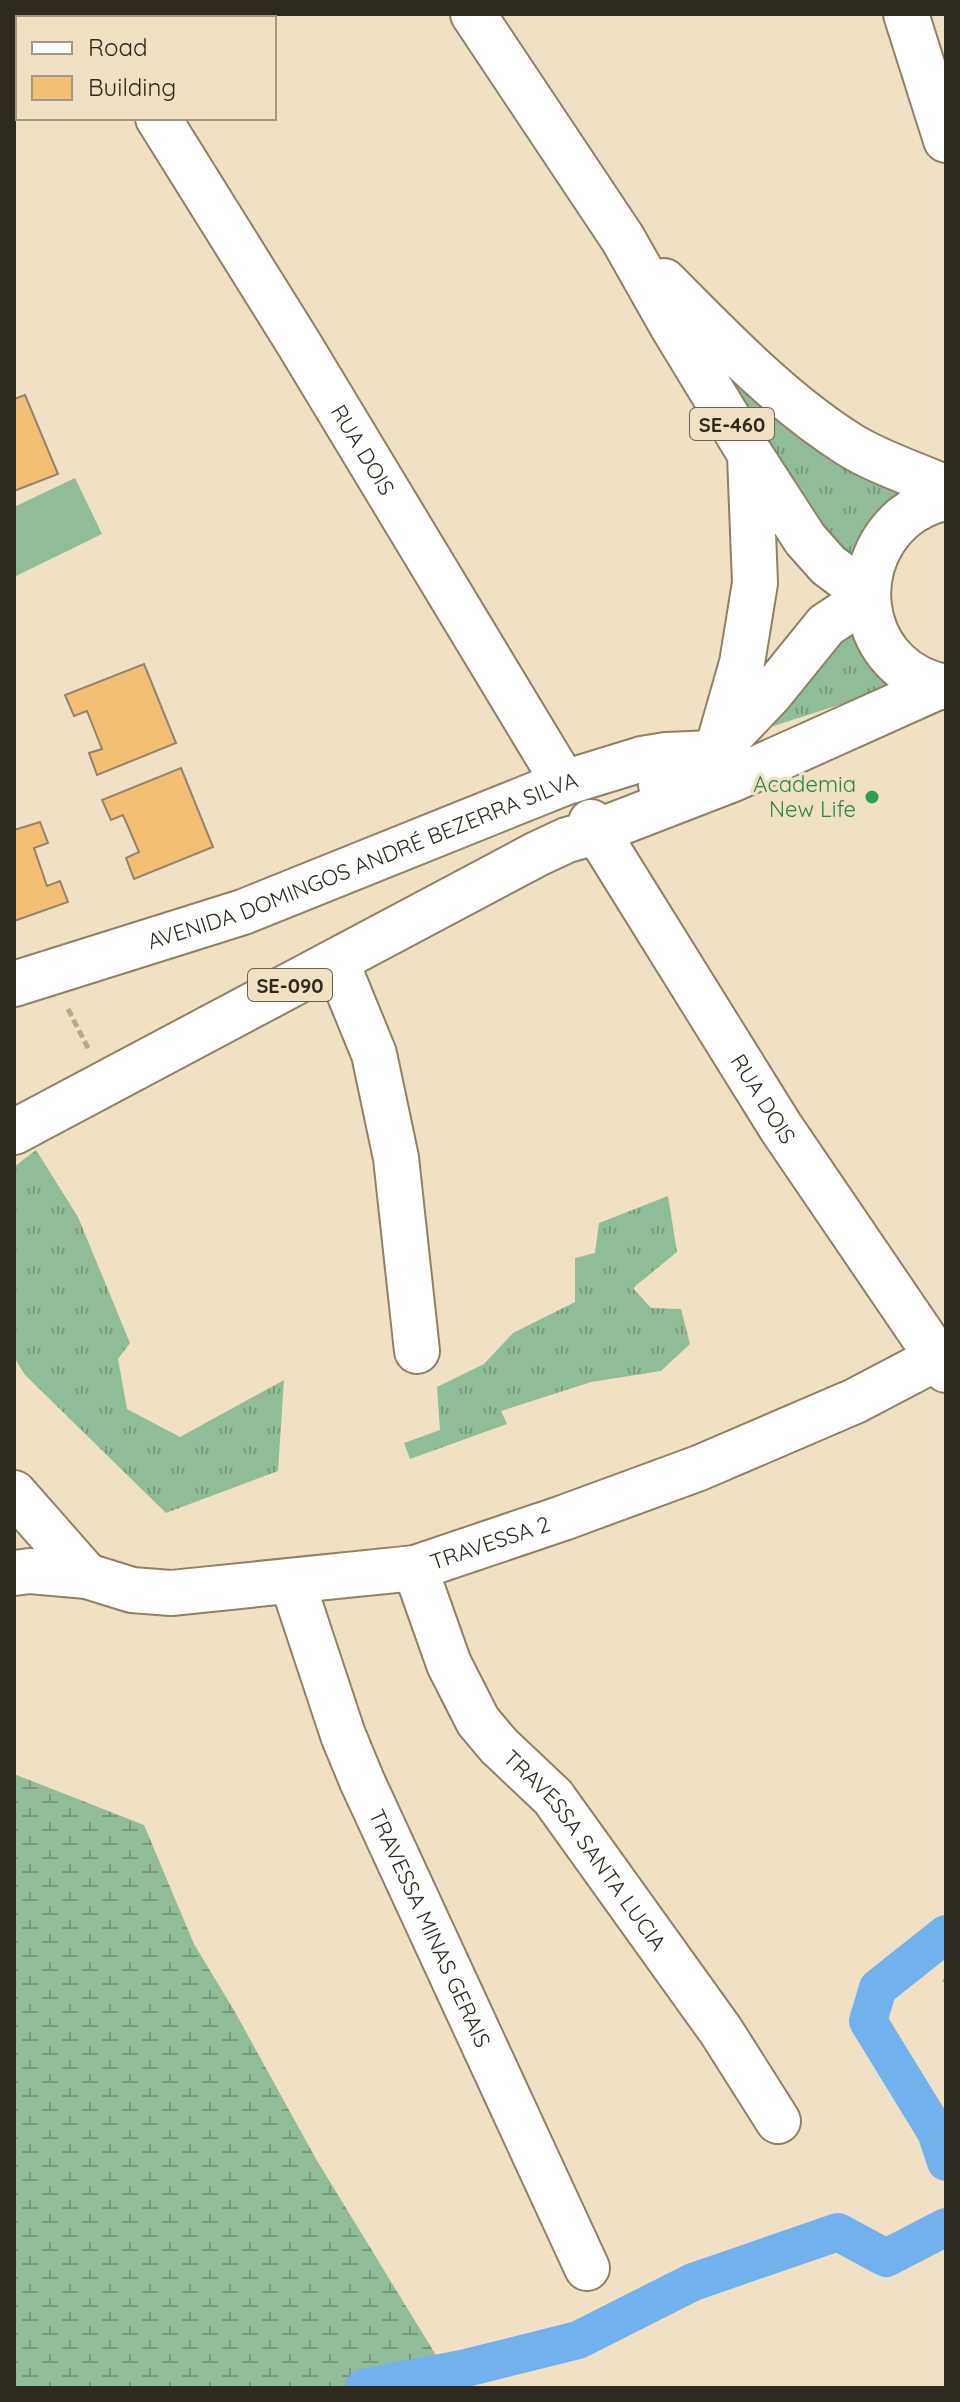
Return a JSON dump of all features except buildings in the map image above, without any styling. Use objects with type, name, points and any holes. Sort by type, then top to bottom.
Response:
[{"type":"street","name":"SE-460","points":[[473,14],[623,239],[671,324],[805,539],[828,565],[867,590]]},
{"type":"street","points":[[906,14],[946,140]]},
{"type":"street","name":"RUA DOIS","points":[[159,120],[299,344],[564,783]]},
{"type":"street","name":"SE-460","points":[[623,239],[738,354],[827,430],[853,447],[946,488]]},
{"type":"street","points":[[716,751],[742,663],[755,583],[750,454]]},
{"type":"street","points":[[943,686],[917,677],[897,663],[872,622],[867,590],[874,555],[889,531],[910,512],[946,498]]},
{"type":"street","name":"SE-090","points":[[14,1132],[585,831],[716,751],[771,693],[826,625],[867,590]]},
{"type":"street","name":"SE-090","points":[[585,831],[733,779],[943,686]]},
{"type":"street","name":"AVENIDA DOMINGOS ANDRÉ BEZERRA SILVA","points":[[31,978],[243,912],[564,783],[642,759],[716,751]]},
{"type":"street","name":"RUA DOIS","points":[[585,831],[941,1364]]},
{"type":"street","points":[[336,961],[374,1054],[394,1145],[417,1351]]},
{"type":"street","name":"TRAVESSA 2","points":[[14,1573],[30,1571],[87,1576],[111,1585],[148,1592],[226,1589],[415,1568],[655,1486],[941,1364]]},
{"type":"street","points":[[14,1493],[87,1576]]},
{"type":"street","name":"TRAVESSA SANTA LUCIA","points":[[415,1568],[449,1664],[478,1721],[499,1746],[553,1797],[721,2031],[778,2121]]},
{"type":"street","name":"TRAVESSA MINAS GERAIS","points":[[292,1581],[343,1735],[362,1781],[587,2268]]},
{"type":"path","points":[[31,978],[106,1084]]},
{"type":"green space","points":[[692,346],[928,487],[856,573]]},
{"type":"green space","points":[[75,478],[102,534],[14,577],[14,507]]},
{"type":"green space","points":[[829,597],[904,684],[736,738]]},
{"type":"green space","points":[[36,1150],[78,1217],[130,1343],[118,1359],[127,1409],[180,1437],[284,1380],[278,1471],[166,1513],[25,1375],[14,1357],[14,1167]]},
{"type":"green space","points":[[668,1196],[677,1252],[633,1288],[651,1308],[681,1309],[690,1344],[661,1371],[591,1382],[501,1411],[507,1424],[410,1459],[404,1443],[440,1430],[437,1387],[484,1364],[513,1333],[575,1302],[575,1258],[595,1253],[599,1223]]},
{"type":"green space","points":[[14,1774],[144,1825],[194,1944],[316,2159],[456,2388],[14,2388]]},
{"type":"waterway","points":[[946,1934],[878,1988],[868,2021],[936,2132],[946,2162]]},
{"type":"waterway","points":[[364,2388],[462,2369],[578,2340],[693,2282],[838,2232],[886,2258],[946,2227]]},
{"type":"place","name":"Academia New Life","points":[[872,797]]}]
